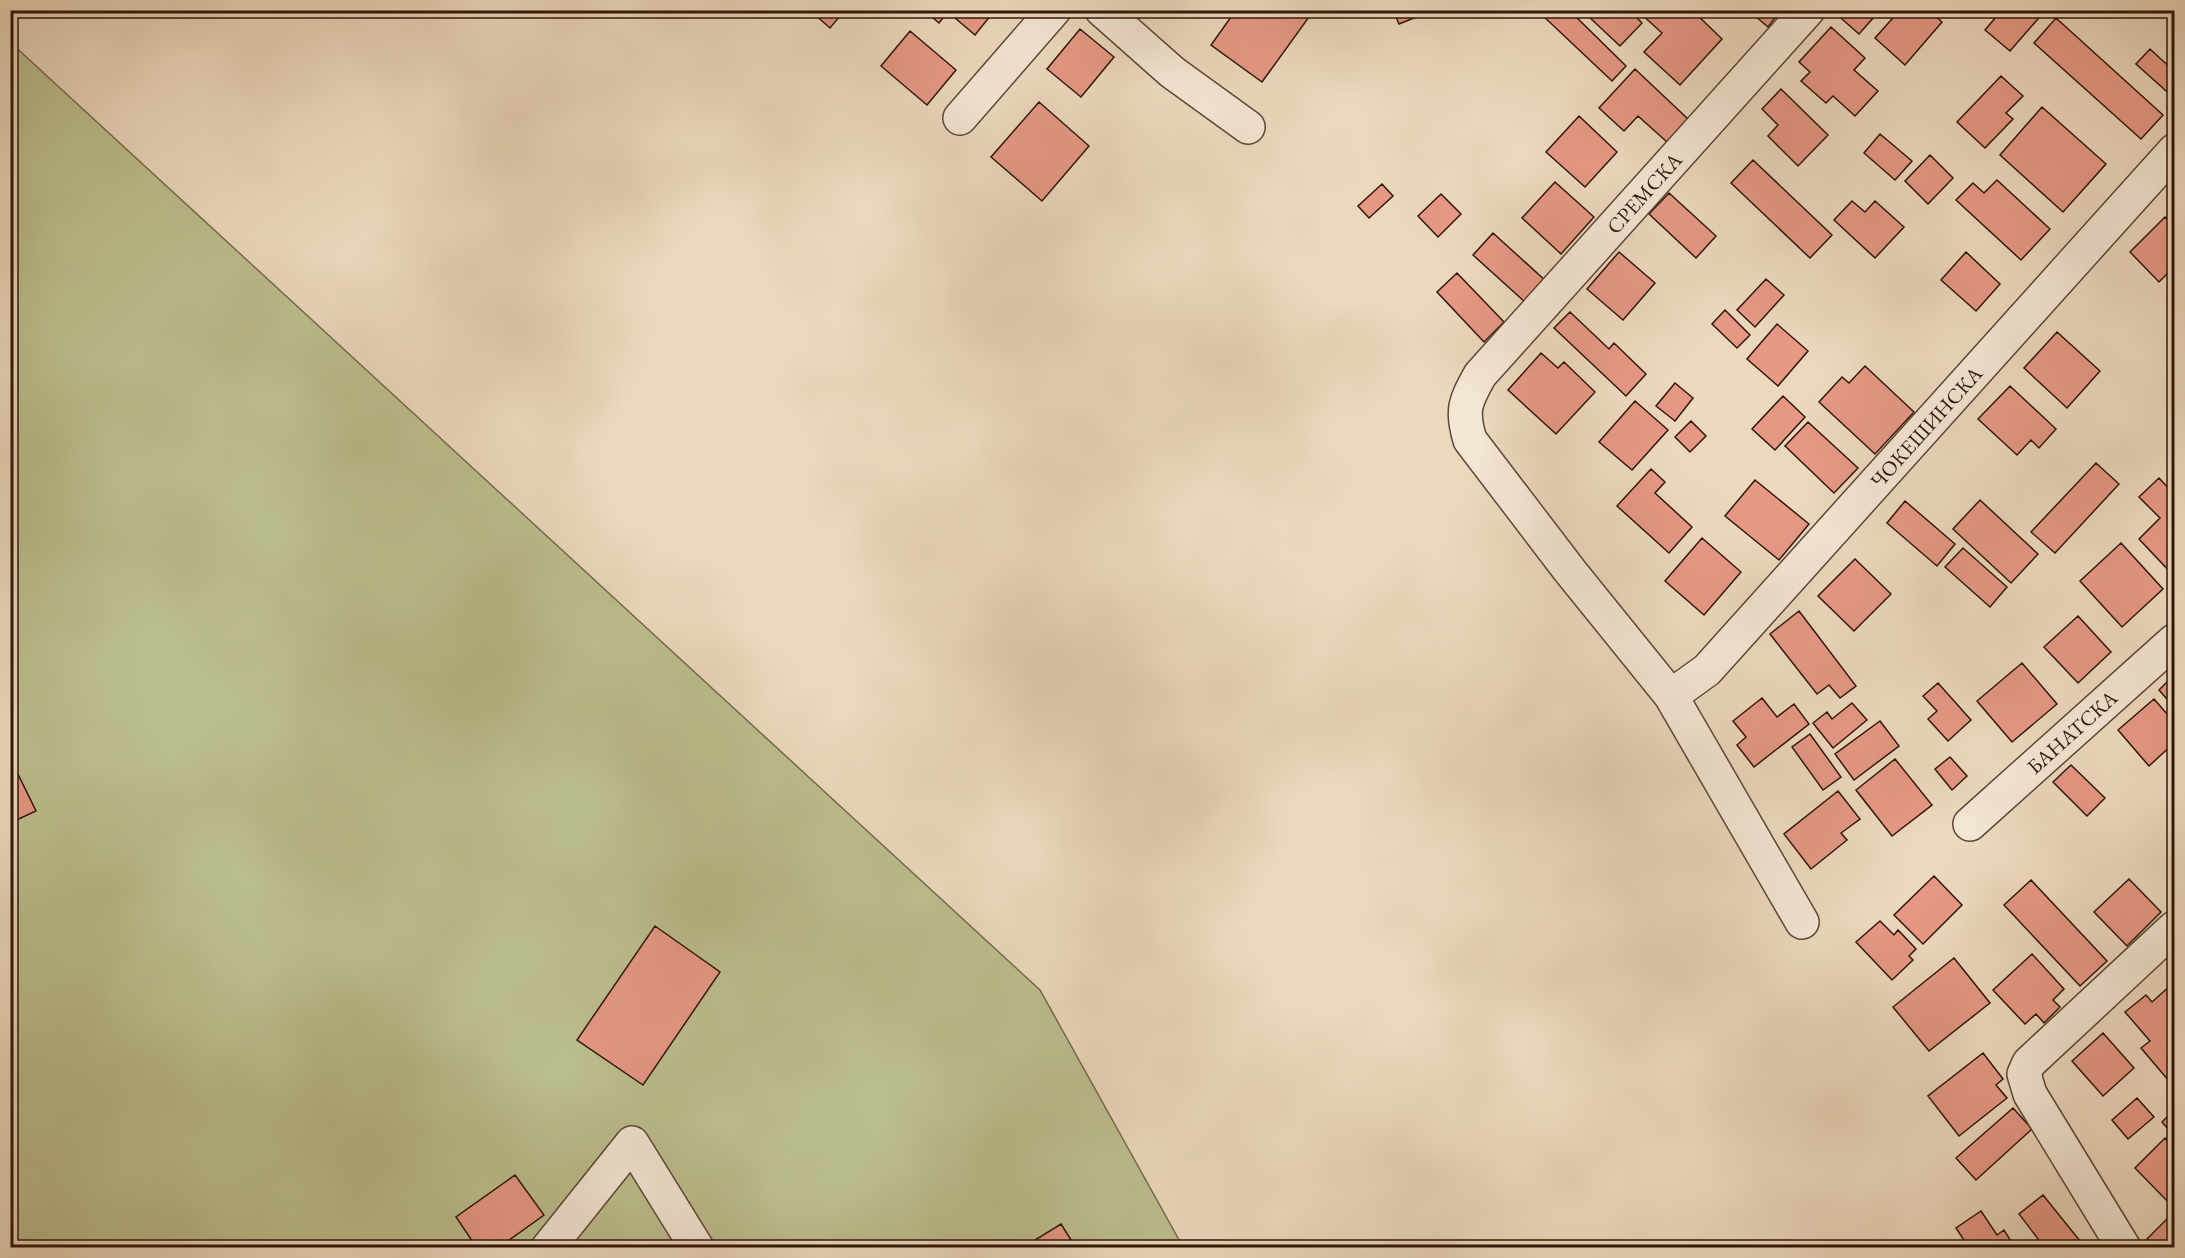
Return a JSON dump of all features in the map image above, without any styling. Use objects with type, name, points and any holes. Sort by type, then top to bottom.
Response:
[{"type":"street","points":[[960,117],[1054,10]]},
{"type":"street","points":[[1102,10],[1172,72],[1248,127]]},
{"type":"street","name":"СРЕМСКА","points":[[1802,922],[1671,696],[1570,571],[1470,440],[1464,420],[1465,402],[1480,375],[1808,10]]},
{"type":"street","name":"ЧОКЕШИНСКА","points":[[1671,696],[1707,670],[2175,151]]},
{"type":"street","name":"БАНАТСКА","points":[[1970,824],[2175,641]]},
{"type":"street","points":[[2124,1248],[2030,1094],[2024,1074],[2029,1063],[2175,928]]},
{"type":"street","points":[[548,1248],[632,1143],[698,1248]]},
{"type":"green space","points":[[10,42],[1040,990],[1183,1247],[11,1247]]},
{"type":"building","points":[[813,10],[845,10],[830,28],[812,12]]},
{"type":"building","points":[[995,10],[975,35],[948,12],[939,23],[925,11]]},
{"type":"building","points":[[1236,10],[1314,10],[1262,82],[1211,45]]},
{"type":"building","points":[[1393,10],[1434,10],[1399,24]]},
{"type":"building","points":[[1544,10],[1569,10],[1626,66],[1612,81],[1541,14]]},
{"type":"building","points":[[1591,10],[1629,10],[1642,23],[1620,46],[1587,15]]},
{"type":"building","points":[[1642,10],[1692,10],[1722,39],[1680,85],[1644,52],[1662,33],[1640,13]]},
{"type":"building","points":[[1748,10],[1781,10],[1768,27]]},
{"type":"building","points":[[1836,10],[1866,10],[1874,17],[1859,34],[1834,12]]},
{"type":"building","points":[[1900,10],[1928,10],[1942,22],[1905,65],[1875,38]]},
{"type":"building","points":[[2002,10],[2042,10],[2044,12],[2010,51],[1985,30]]},
{"type":"building","points":[[2056,18],[2163,115],[2141,139],[2034,43]]},
{"type":"building","points":[[1831,27],[1865,58],[1854,70],[1878,91],[1855,116],[1833,96],[1826,103],[1801,81],[1810,72],[1799,62]]},
{"type":"building","points":[[1080,29],[1114,57],[1081,97],[1047,69]]},
{"type":"building","points":[[910,31],[956,70],[927,105],[881,66]]},
{"type":"building","points":[[2150,49],[2174,71],[2174,98],[2136,64]]},
{"type":"building","points":[[1635,69],[1688,119],[1667,142],[1638,116],[1624,131],[1599,108]]},
{"type":"building","points":[[2001,76],[2023,96],[2006,113],[2013,119],[1985,148],[1957,122]]},
{"type":"building","points":[[1781,89],[1828,135],[1798,166],[1768,136],[1778,125],[1762,109]]},
{"type":"building","points":[[1039,102],[1089,146],[1042,201],[991,157]]},
{"type":"building","points":[[2042,107],[2106,164],[2063,212],[2000,155]]},
{"type":"building","points":[[1579,116],[1617,152],[1585,187],[1546,152]]},
{"type":"building","points":[[1880,134],[1912,161],[1895,180],[1864,153]]},
{"type":"building","points":[[1930,155],[1953,178],[1928,204],[1905,181]]},
{"type":"building","points":[[1753,160],[1832,235],[1810,258],[1731,183]]},
{"type":"building","points":[[1997,180],[2050,229],[2021,260],[1956,200],[1973,183],[1984,193]]},
{"type":"building","points":[[1555,182],[1594,217],[1561,254],[1522,218]]},
{"type":"building","points":[[1382,184],[1393,196],[1369,218],[1358,206]]},
{"type":"building","points":[[1669,193],[1716,236],[1696,258],[1649,214]]},
{"type":"building","points":[[1441,194],[1461,214],[1438,237],[1418,216]]},
{"type":"building","points":[[1852,201],[1865,212],[1875,201],[1904,227],[1875,258],[1834,220]]},
{"type":"building","points":[[2165,217],[2174,226],[2174,267],[2159,282],[2130,252]]},
{"type":"building","points":[[1493,233],[1547,282],[1527,304],[1473,255]]},
{"type":"building","points":[[1619,252],[1655,283],[1623,320],[1587,289]]},
{"type":"building","points":[[1966,252],[2000,284],[1976,311],[1941,280]]},
{"type":"building","points":[[1457,273],[1504,322],[1484,342],[1437,292]]},
{"type":"building","points":[[1766,279],[1784,295],[1755,327],[1737,310]]},
{"type":"building","points":[[1725,310],[1750,335],[1737,348],[1712,324]]},
{"type":"building","points":[[1570,312],[1609,349],[1614,343],[1646,374],[1626,396],[1554,328]]},
{"type":"building","points":[[1777,324],[1808,351],[1778,386],[1747,359]]},
{"type":"building","points":[[2057,332],[2100,371],[2067,408],[2024,368]]},
{"type":"building","points":[[1541,353],[1558,368],[1564,362],[1595,392],[1556,434],[1508,390]]},
{"type":"building","points":[[1865,366],[1914,412],[1875,454],[1819,402],[1842,377],[1849,383]]},
{"type":"building","points":[[1675,383],[1693,398],[1675,421],[1656,406]]},
{"type":"building","points":[[2010,386],[2056,429],[2039,448],[2031,440],[2017,455],[1978,419]]},
{"type":"building","points":[[1783,396],[1805,417],[1775,450],[1752,429]]},
{"type":"building","points":[[1635,401],[1668,430],[1632,470],[1599,442]]},
{"type":"building","points":[[1691,421],[1706,436],[1690,452],[1675,437]]},
{"type":"building","points":[[1808,422],[1858,468],[1834,493],[1785,446]]},
{"type":"building","points":[[2096,463],[2119,484],[2055,553],[2031,532]]},
{"type":"building","points":[[1651,469],[1665,482],[1655,493],[1692,527],[1669,553],[1617,506]]},
{"type":"building","points":[[2159,478],[2174,494],[2174,576],[2139,539],[2160,518],[2139,497]]},
{"type":"building","points":[[1755,480],[1809,524],[1779,560],[1725,516]]},
{"type":"building","points":[[1980,500],[2038,554],[2011,583],[1953,529]]},
{"type":"building","points":[[1905,501],[1955,544],[1937,566],[1887,523]]},
{"type":"building","points":[[1702,538],[1741,572],[1704,615],[1665,581]]},
{"type":"building","points":[[2121,543],[2163,589],[2122,627],[2080,581]]},
{"type":"building","points":[[1963,548],[2007,587],[1990,607],[1945,567]]},
{"type":"building","points":[[1855,559],[1891,594],[1854,631],[1818,596]]},
{"type":"building","points":[[1799,611],[1856,686],[1840,698],[1829,685],[1817,694],[1770,634]]},
{"type":"building","points":[[2078,616],[2111,652],[2078,683],[2044,647]]},
{"type":"building","points":[[2022,663],[2057,704],[2012,742],[1977,701]]},
{"type":"building","points":[[2174,675],[2174,707],[2159,690]]},
{"type":"building","points":[[1938,683],[1971,720],[1948,741],[1928,719],[1937,711],[1923,696]]},
{"type":"building","points":[[1762,698],[1777,717],[1794,704],[1809,724],[1754,767],[1737,745],[1746,737],[1733,721]]},
{"type":"building","points":[[2154,699],[2174,722],[2174,743],[2149,766],[2118,730]]},
{"type":"building","points":[[1852,703],[1867,720],[1833,748],[1813,723],[1827,712],[1832,719]]},
{"type":"building","points":[[1880,721],[1899,746],[1854,780],[1835,754]]},
{"type":"building","points":[[1810,734],[1841,777],[1823,790],[1792,747]]},
{"type":"building","points":[[1950,757],[1967,776],[1952,790],[1935,769]]},
{"type":"building","points":[[1895,759],[1932,805],[1892,836],[1856,790]]},
{"type":"building","points":[[10,760],[36,811],[10,823]]},
{"type":"building","points":[[2071,765],[2105,798],[2087,816],[2053,782]]},
{"type":"building","points":[[1838,791],[1860,819],[1841,833],[1847,840],[1811,869],[1784,834]]},
{"type":"building","points":[[1934,876],[1962,905],[1923,944],[1894,915]]},
{"type":"building","points":[[2129,879],[2161,912],[2127,946],[2094,912]]},
{"type":"building","points":[[2031,880],[2107,961],[2080,986],[2004,905]]},
{"type":"building","points":[[1880,921],[1894,935],[1898,930],[1916,949],[1909,956],[1913,960],[1892,980],[1856,942]]},
{"type":"building","points":[[655,926],[720,972],[643,1085],[577,1040]]},
{"type":"building","points":[[2032,954],[2064,989],[2053,1000],[2060,1007],[2044,1023],[2036,1014],[2025,1024],[1993,990]]},
{"type":"building","points":[[1954,958],[1990,1003],[1929,1051],[1893,1007]]},
{"type":"building","points":[[2171,985],[2174,988],[2174,1077],[2169,1081],[2141,1048],[2150,1041],[2125,1012],[2146,995],[2152,1002]]},
{"type":"building","points":[[2103,1033],[2134,1068],[2103,1096],[2072,1061]]},
{"type":"building","points":[[1983,1053],[2003,1079],[1996,1085],[2007,1098],[1959,1136],[1928,1096]]},
{"type":"building","points":[[2137,1098],[2154,1117],[2128,1139],[2112,1120]]},
{"type":"building","points":[[2013,1108],[2032,1129],[1976,1180],[1956,1158]]},
{"type":"building","points":[[2174,1110],[2174,1136],[2162,1122]]},
{"type":"building","points":[[2165,1138],[2174,1148],[2174,1202],[2171,1205],[2135,1168]]},
{"type":"building","points":[[515,1175],[544,1215],[498,1248],[477,1248],[456,1217]]},
{"type":"building","points":[[2043,1195],[2080,1241],[2072,1248],[2045,1248],[2019,1214]]},
{"type":"building","points":[[1981,1211],[1997,1235],[2004,1230],[2014,1246],[1969,1248],[1956,1228]]},
{"type":"building","points":[[2174,1212],[2174,1248],[2155,1248],[2147,1239]]},
{"type":"building","points":[[1061,1224],[1076,1248],[1039,1248],[1035,1240]]}]
